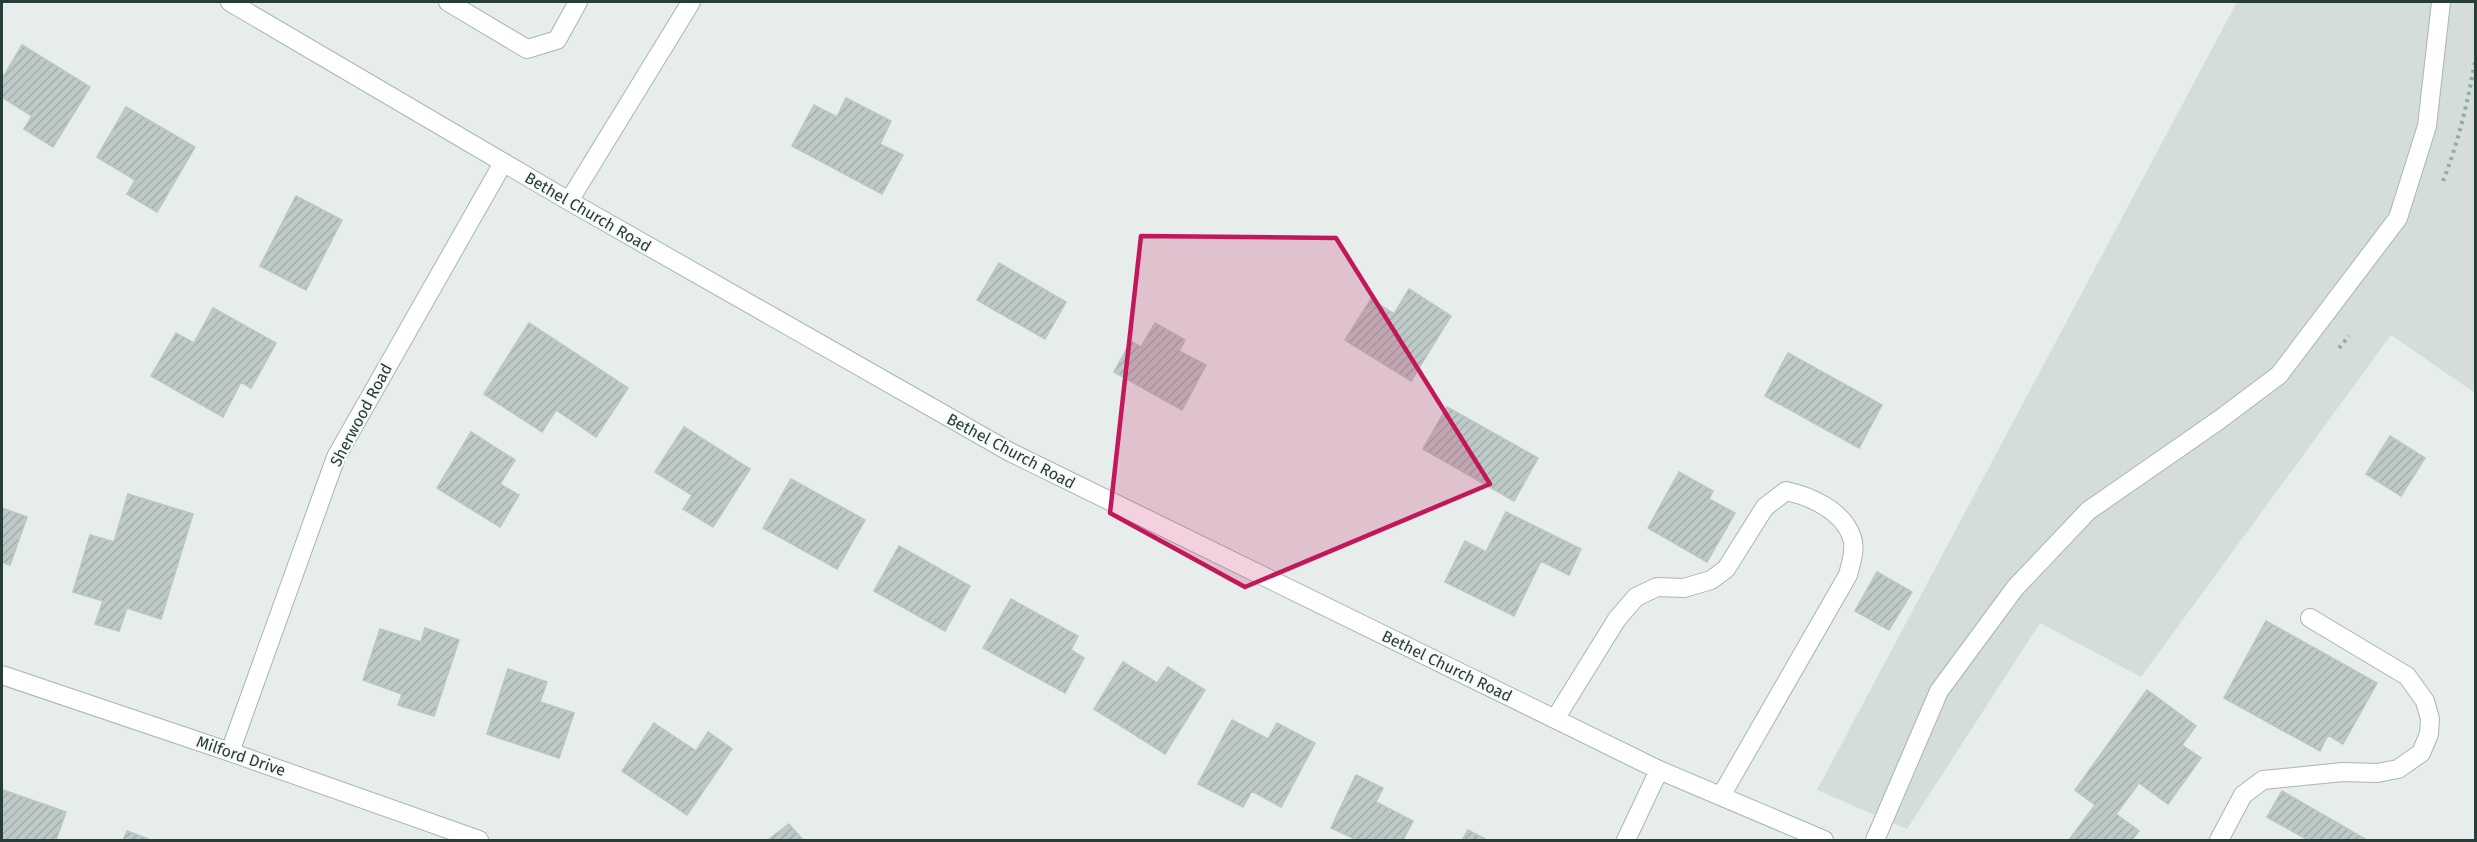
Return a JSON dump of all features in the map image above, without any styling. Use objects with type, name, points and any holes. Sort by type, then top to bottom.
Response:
[{"type":"street","name":"Bethel Church Road","points":[[230,2],[503,163],[1010,452],[1659,770],[1824,840]]},
{"type":"street","points":[[448,2],[527,49],[556,40],[578,2]]},
{"type":"street","points":[[569,201],[691,2]]},
{"type":"street","points":[[1875,840],[1939,691],[2015,588],[2088,511],[2219,420],[2279,375],[2398,218],[2427,126],[2441,2]]},
{"type":"street","name":"Sherwood Road","points":[[230,752],[336,457],[503,163]]},
{"type":"street","points":[[1555,719],[1617,619],[1636,597],[1657,587],[1683,588],[1711,580],[1726,569],[1765,507],[1786,491],[1807,496],[1836,514],[1852,537],[1853,558],[1848,575],[1720,796]]},
{"type":"street","points":[[2219,840],[2242,795],[2263,780],[2343,772],[2377,773],[2398,769],[2421,753],[2429,734],[2430,719],[2425,701],[2407,676],[2310,618]]},
{"type":"street","name":"Milford Drive","points":[[2,675],[479,840]]},
{"type":"street","points":[[1626,840],[1659,770]]},
{"type":"highlighted area","points":[[1141,236],[1336,238],[1490,484],[1245,587],[1110,513]]},
{"type":"shaded area","points":[[2237,2],[2475,2],[2475,393],[2391,335],[2141,677],[2040,623],[1907,829],[1817,790]]},
{"type":"building","points":[[22,45],[90,87],[53,147],[24,129],[32,116],[2,97],[2,79]]},
{"type":"building","points":[[846,98],[891,121],[880,144],[903,155],[882,194],[792,146],[814,105],[837,117]]},
{"type":"building","points":[[126,107],[195,147],[157,212],[127,194],[135,180],[97,157]]},
{"type":"building","points":[[296,196],[342,220],[306,290],[260,266]]},
{"type":"building","points":[[999,263],[1066,302],[1045,339],[977,300]]},
{"type":"building","points":[[1409,289],[1451,316],[1411,381],[1345,340],[1371,299],[1394,314]]},
{"type":"building","points":[[213,308],[276,343],[251,388],[241,382],[223,417],[151,376],[176,333],[194,343]]},
{"type":"building","points":[[529,323],[628,388],[596,437],[556,410],[542,432],[484,394]]},
{"type":"building","points":[[1155,323],[1185,340],[1179,351],[1206,365],[1182,410],[1114,372],[1131,341],[1141,347]]},
{"type":"building","points":[[1788,353],[1882,405],[1859,448],[1765,396]]},
{"type":"building","points":[[1447,407],[1538,458],[1514,501],[1423,449]]},
{"type":"building","points":[[684,427],[750,469],[713,527],[683,509],[692,495],[655,472]]},
{"type":"building","points":[[471,432],[515,460],[500,484],[519,495],[500,527],[437,488]]},
{"type":"building","points":[[2390,436],[2425,458],[2401,496],[2366,474]]},
{"type":"building","points":[[1679,472],[1713,491],[1709,499],[1735,513],[1707,562],[1648,528]]},
{"type":"building","points":[[791,479],[865,520],[837,569],[763,528]]},
{"type":"building","points":[[128,494],[193,514],[161,619],[127,608],[119,631],[95,624],[103,601],[73,592],[90,535],[114,542]]},
{"type":"building","points":[[2,508],[27,517],[10,565],[2,562]]},
{"type":"building","points":[[1506,512],[1581,549],[1569,575],[1541,561],[1514,616],[1445,582],[1465,541],[1486,552]]},
{"type":"building","points":[[899,546],[970,586],[945,631],[874,591]]},
{"type":"building","points":[[1877,572],[1912,592],[1889,630],[1855,611]]},
{"type":"building","points":[[1011,599],[1078,636],[1071,650],[1084,658],[1065,693],[983,648]]},
{"type":"building","points":[[2266,621],[2377,683],[2343,744],[2328,735],[2320,751],[2224,698]]},
{"type":"building","points":[[425,628],[459,640],[434,716],[398,705],[402,694],[363,680],[380,629],[421,642]]},
{"type":"building","points":[[1123,662],[1157,683],[1168,667],[1205,690],[1165,754],[1094,709]]},
{"type":"building","points":[[508,669],[547,682],[540,702],[574,713],[559,758],[487,734]]},
{"type":"building","points":[[2147,690],[2196,726],[2182,745],[2201,758],[2168,804],[2139,783],[2116,814],[2139,831],[2132,840],[2069,840],[2095,805],[2075,790]]},
{"type":"building","points":[[1232,720],[1268,739],[1277,723],[1315,743],[1281,807],[1252,791],[1243,807],[1198,784]]},
{"type":"building","points":[[654,723],[696,751],[708,732],[732,749],[687,815],[622,771]]},
{"type":"building","points":[[1356,775],[1383,788],[1376,802],[1413,821],[1403,840],[1357,840],[1331,828]]},
{"type":"building","points":[[3,790],[66,812],[56,840],[2,840]]},
{"type":"building","points":[[2282,791],[2367,840],[2308,840],[2267,817]]},
{"type":"building","points":[[789,824],[803,840],[768,840]]},
{"type":"building","points":[[1468,830],[1487,840],[1462,840]]},
{"type":"building","points":[[127,831],[151,840],[123,840]]}]
